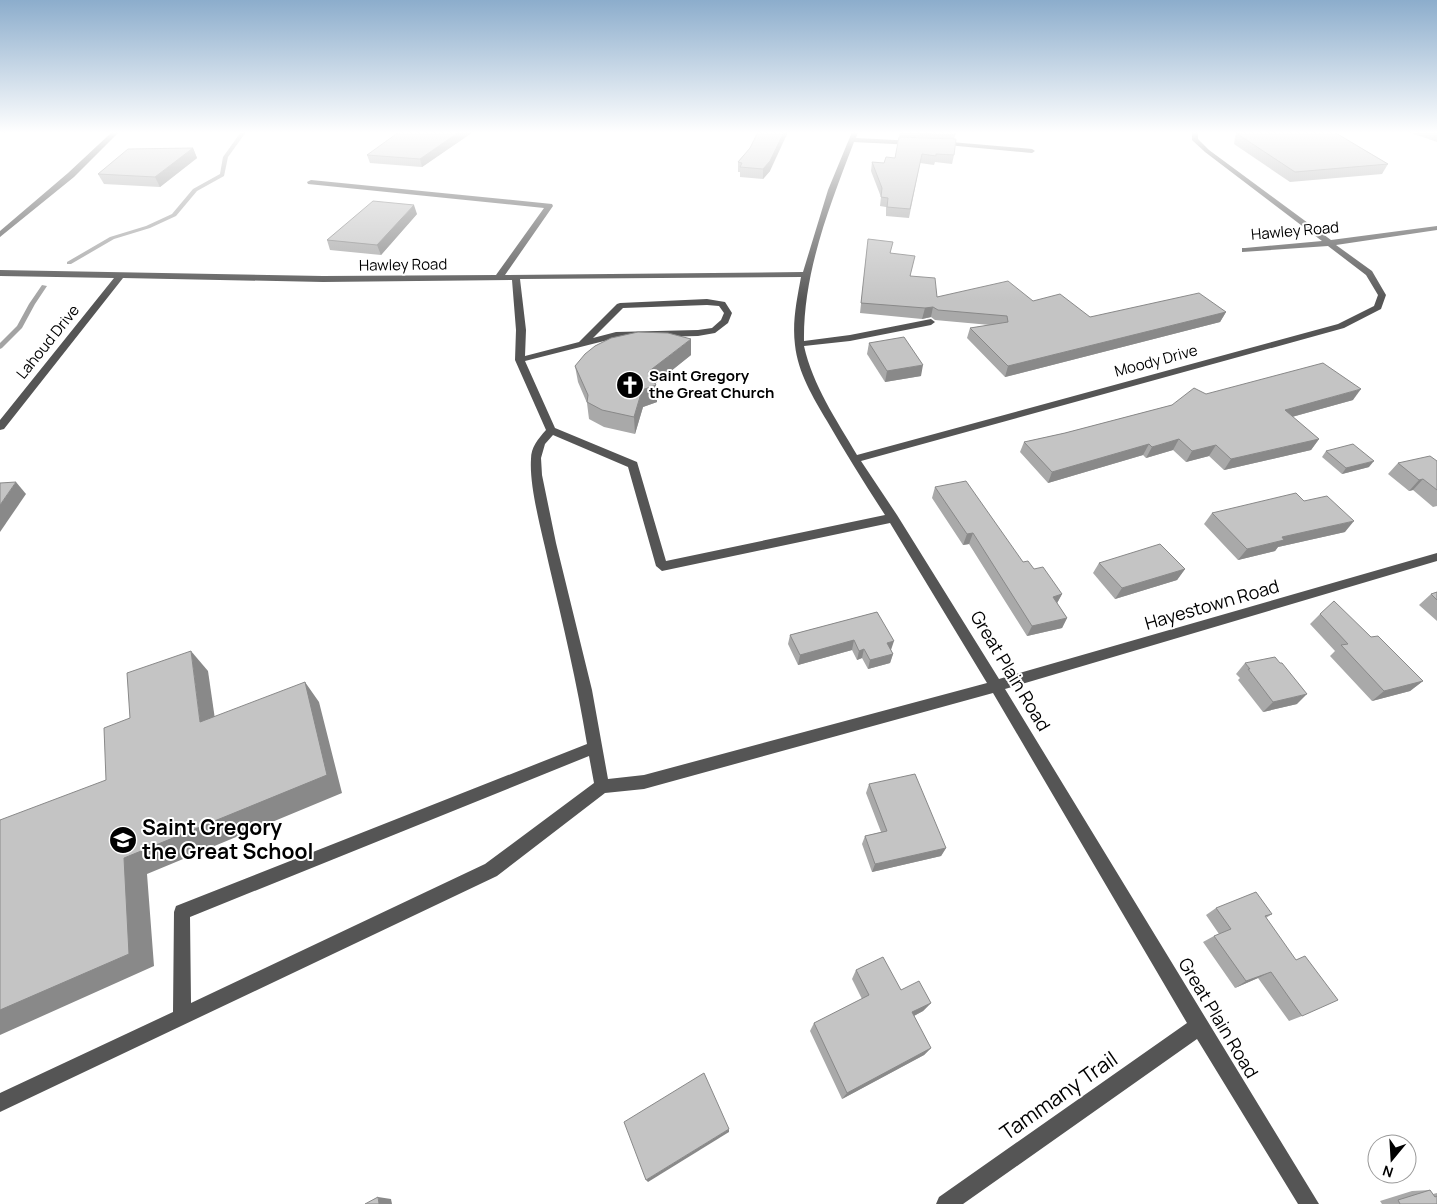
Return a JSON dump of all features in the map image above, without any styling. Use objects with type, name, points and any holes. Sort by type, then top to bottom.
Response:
[{"type":"street","points":[[0,235],[55,188]]},
{"type":"street","points":[[372,188],[549,206],[499,278]]},
{"type":"street","name":"Great Plain Road","points":[[833,188],[806,274],[799,314],[799,344],[804,366],[813,388],[854,459],[893,518],[996,686],[1199,1026],[1308,1204]]},
{"type":"street","name":"Moody Drive","points":[[854,459],[1341,326],[1378,308],[1382,294],[1369,273],[1257,188]]},
{"type":"street","name":"Hawley Road","points":[[1244,250],[1330,243],[1437,228]]},
{"type":"street","name":"Hawley Road","points":[[0,274],[323,279],[806,274]]},
{"type":"street","name":"Lahoud Drive","points":[[0,427],[120,276]]},
{"type":"street","points":[[516,277],[521,330],[520,360],[551,430],[632,465],[662,566],[893,518]]},
{"type":"street","points":[[520,360],[582,344],[616,335],[698,333],[715,330],[725,321],[728,313],[722,304],[707,302],[620,306],[582,344]]},
{"type":"street","points":[[799,344],[850,338],[931,322]]},
{"type":"street","points":[[0,1103],[491,870],[602,786],[585,690],[550,543],[537,475],[536,458],[540,443],[551,430]]},
{"type":"street","name":"Hayestown Road","points":[[602,786],[644,782],[996,686],[1437,558]]},
{"type":"street","points":[[182,1017],[182,912],[595,748]]},
{"type":"street","name":"Tammany Trail","points":[[946,1204],[1199,1026]]},
{"type":"building","points":[[882,188],[915,188],[910,209],[887,207],[888,198],[881,197]]},
{"type":"building","points":[[373,201],[414,205],[377,245],[327,240]]},
{"type":"building","points":[[868,239],[893,242],[890,253],[915,256],[910,276],[935,278],[937,297],[1008,281],[1033,301],[1060,294],[1090,317],[1199,293],[1226,312],[1008,366],[970,328],[1008,322],[1007,316],[938,310],[933,307],[861,303]]},
{"type":"building","points":[[638,332],[668,333],[691,339],[648,372],[656,385],[642,390],[634,417],[602,410],[587,402],[588,395],[575,366],[595,346],[611,338]]},
{"type":"building","points":[[904,337],[923,365],[887,371],[869,343]]},
{"type":"building","points":[[1323,363],[1361,389],[1285,410],[1319,439],[1231,459],[1216,445],[1192,451],[1179,439],[1152,447],[1149,444],[1052,472],[1024,442],[1172,405],[1194,388],[1206,394]]},
{"type":"building","points":[[1353,444],[1374,461],[1346,468],[1326,451]]},
{"type":"building","points":[[1430,456],[1437,461],[1437,490],[1423,479],[1419,480],[1398,463]]},
{"type":"building","points":[[966,481],[1023,562],[1028,561],[1034,569],[1043,567],[1062,594],[1053,597],[1067,618],[1032,626],[973,533],[967,534],[935,487]]},
{"type":"building","points":[[16,482],[0,505],[0,483]]},
{"type":"building","points":[[1296,493],[1304,501],[1327,496],[1354,521],[1282,537],[1284,540],[1247,549],[1212,513]]},
{"type":"building","points":[[1160,544],[1185,569],[1122,588],[1099,563]]},
{"type":"building","points":[[1437,592],[1437,600],[1431,594]]},
{"type":"building","points":[[1334,601],[1371,637],[1378,636],[1423,681],[1384,691],[1341,645],[1348,644],[1320,614]]},
{"type":"building","points":[[877,612],[894,641],[887,643],[893,654],[870,660],[864,649],[859,651],[854,640],[800,655],[790,635]]},
{"type":"building","points":[[191,651],[200,722],[305,682],[327,775],[124,858],[129,954],[0,1010],[0,820],[106,780],[104,728],[130,718],[127,673]]},
{"type":"building","points":[[1275,657],[1307,694],[1273,702],[1245,663]]},
{"type":"building","points":[[915,774],[946,848],[875,864],[865,836],[887,831],[869,784]]},
{"type":"building","points":[[1256,892],[1272,914],[1265,916],[1296,960],[1305,956],[1338,1000],[1302,1016],[1271,972],[1246,981],[1214,936],[1231,929],[1216,908]]},
{"type":"building","points":[[883,957],[901,990],[919,981],[931,1003],[912,1012],[931,1048],[847,1093],[814,1023],[869,995],[856,970]]},
{"type":"building","points":[[704,1073],[729,1129],[646,1180],[624,1122]]},
{"type":"building","points":[[1430,1190],[1435,1197],[1437,1196],[1437,1204],[1400,1204],[1398,1200]]},
{"type":"building","points":[[378,1197],[379,1204],[365,1204]]},
{"type":"waterway","points":[[69,263],[112,238],[148,227],[174,215],[198,188]]},
{"type":"waterway","points":[[0,347],[20,327],[44,286]]},
{"type":"place","name":"Saint Gregory the Great Church","points":[[630,385]]},
{"type":"place","name":"Saint Gregory the Great School","points":[[123,840]]}]
